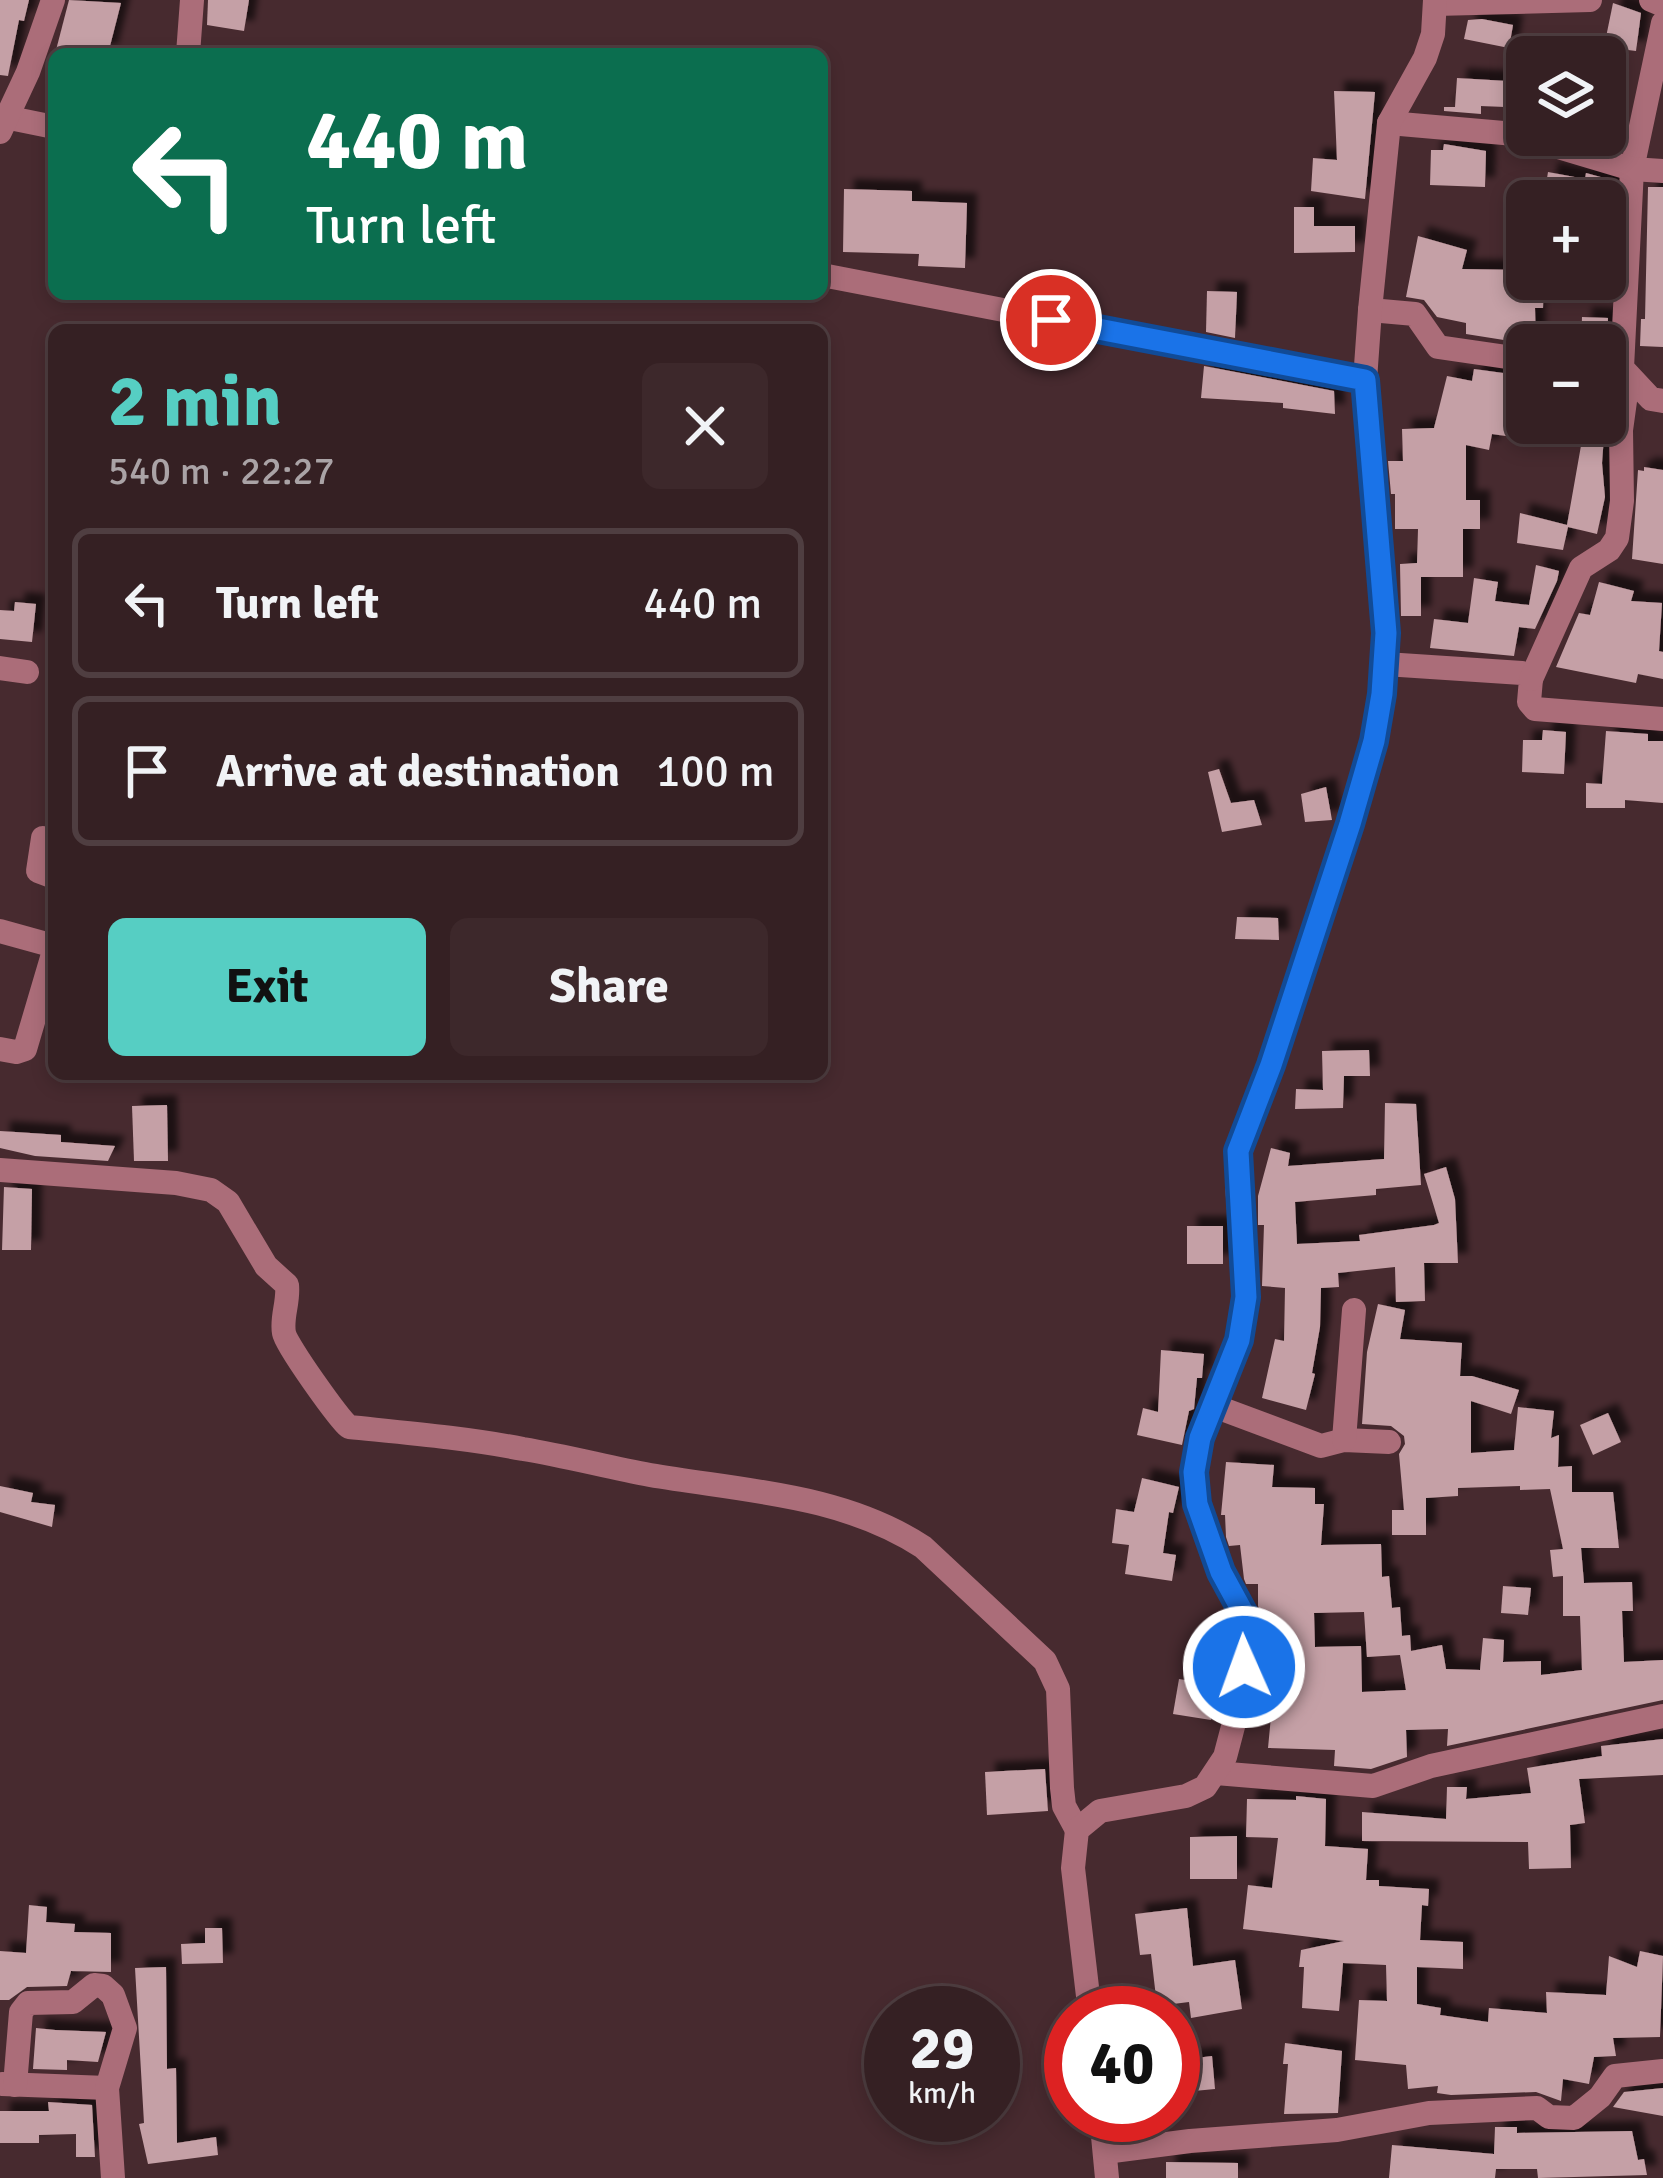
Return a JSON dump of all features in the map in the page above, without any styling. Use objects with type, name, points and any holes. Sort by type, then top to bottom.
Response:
[{"type":"street","points":[[48,126],[3,122],[53,0]]},
{"type":"street","points":[[188,48],[192,0]]},
{"type":"street","points":[[1077,1830],[1100,1811],[1186,1796],[1205,1787],[1225,1757],[1240,1700],[1245,1616],[1221,1572],[1197,1504],[1194,1472],[1200,1438],[1239,1340],[1246,1297],[1238,1151],[1271,1065],[1374,741],[1386,633],[1365,380],[1389,123],[1425,58],[1435,2],[1590,0]]},
{"type":"street","points":[[1651,0],[1663,4]]},
{"type":"street","points":[[1621,324],[1632,170],[1663,23]]},
{"type":"street","points":[[1389,123],[1515,134],[1632,170],[1663,171]]},
{"type":"street","points":[[828,276],[1365,380]]},
{"type":"street","points":[[1370,310],[1415,314],[1438,347],[1506,357]]},
{"type":"street","points":[[1626,378],[1652,399],[1663,400]]},
{"type":"street","points":[[1621,444],[1617,538],[1609,550],[1581,568],[1531,680],[1529,702],[1535,709],[1663,719]]},
{"type":"street","points":[[1384,664],[1522,673],[1531,680]]},
{"type":"street","points":[[0,668],[27,672]]},
{"type":"street","points":[[43,838],[38,871],[48,875]]},
{"type":"street","points":[[0,931],[48,946]]},
{"type":"street","points":[[0,1049],[16,1052],[26,1048],[48,969]]},
{"type":"street","points":[[0,1170],[176,1183],[220,1195],[235,1211],[266,1266],[287,1285],[289,1303],[283,1320],[288,1345],[337,1417],[350,1427],[520,1448],[838,1507],[900,1532],[923,1547],[1045,1661],[1058,1689],[1064,1806],[1077,1830],[1073,1868],[1087,1986]]},
{"type":"street","points":[[1344,1439],[1354,1310]]},
{"type":"street","points":[[1214,1406],[1321,1446],[1344,1439],[1389,1442]]},
{"type":"street","points":[[1216,1773],[1373,1786],[1431,1766],[1663,1716]]},
{"type":"street","points":[[106,2088],[8,2084],[24,2006],[38,2000],[73,2002],[98,1984],[117,2001],[125,2028],[106,2088],[112,2178]]},
{"type":"street","points":[[1105,2152],[1190,2140],[1336,2130],[1429,2113],[1537,2108],[1549,2117],[1574,2118],[1600,2097],[1615,2076],[1663,2072]]},
{"type":"street","points":[[1104,2142],[1107,2178]]},
{"type":"building","points":[[0,0],[29,0],[24,21],[19,20],[8,76],[0,75]]},
{"type":"building","points":[[69,0],[121,3],[110,48],[57,48]]},
{"type":"building","points":[[208,0],[249,0],[244,31],[207,25]]},
{"type":"building","points":[[1613,3],[1641,13],[1636,51],[1626,50],[1626,36],[1606,36]]},
{"type":"building","points":[[1468,20],[1513,25],[1506,47],[1464,39]]},
{"type":"building","points":[[1457,78],[1506,81],[1505,107],[1481,106],[1481,114],[1444,111],[1444,107],[1455,107]]},
{"type":"building","points":[[1334,91],[1375,92],[1365,199],[1311,191],[1313,158],[1337,160]]},
{"type":"building","points":[[1444,144],[1486,151],[1485,187],[1430,185],[1431,150],[1443,150]]},
{"type":"building","points":[[1548,172],[1585,179],[1586,173],[1611,180],[1547,180]]},
{"type":"building","points":[[1648,187],[1663,187],[1663,347],[1640,346],[1641,319],[1645,319]]},
{"type":"building","points":[[844,189],[912,191],[912,201],[967,203],[965,268],[918,266],[919,254],[843,252]]},
{"type":"building","points":[[1294,207],[1314,207],[1314,226],[1355,226],[1355,252],[1294,253]]},
{"type":"building","points":[[1418,236],[1467,250],[1462,269],[1506,270],[1506,300],[1543,300],[1543,308],[1535,308],[1535,324],[1506,324],[1506,340],[1466,334],[1466,323],[1437,317],[1424,300],[1406,297]]},
{"type":"building","points":[[1207,291],[1237,292],[1235,338],[1206,332]]},
{"type":"building","points":[[1582,317],[1608,318],[1608,324],[1582,324]]},
{"type":"building","points":[[1204,366],[1334,391],[1335,414],[1283,408],[1283,403],[1201,398]]},
{"type":"building","points":[[1474,369],[1506,373],[1506,436],[1492,434],[1489,450],[1466,445],[1466,500],[1480,500],[1480,529],[1463,529],[1463,577],[1421,577],[1421,616],[1401,616],[1400,564],[1417,563],[1418,529],[1395,529],[1388,461],[1403,461],[1402,429],[1434,428],[1447,376],[1472,381]]},
{"type":"building","points":[[1581,444],[1603,444],[1605,497],[1597,534],[1568,527],[1563,550],[1517,543],[1520,513],[1567,525]]},
{"type":"building","points":[[1638,470],[1663,470],[1663,564],[1632,559]]},
{"type":"building","points":[[1536,565],[1559,571],[1557,581],[1535,629],[1519,627],[1514,656],[1430,648],[1434,619],[1468,623],[1474,578],[1498,582],[1495,601],[1529,605]]},
{"type":"building","points":[[1599,582],[1634,591],[1631,601],[1662,603],[1659,651],[1663,652],[1663,679],[1638,674],[1636,683],[1556,667],[1579,613],[1590,615]]},
{"type":"building","points":[[15,602],[36,604],[32,642],[0,639],[0,610],[14,611]]},
{"type":"building","points":[[1543,730],[1566,732],[1564,774],[1522,772],[1523,740],[1542,740]]},
{"type":"building","points":[[1606,731],[1648,734],[1648,741],[1663,741],[1663,803],[1625,800],[1625,808],[1586,808],[1586,783],[1602,784]]},
{"type":"building","points":[[1219,769],[1231,803],[1254,800],[1262,825],[1222,832],[1208,772]]},
{"type":"building","points":[[1326,787],[1332,820],[1305,822],[1301,794]]},
{"type":"building","points":[[1237,917],[1278,918],[1279,940],[1235,939]]},
{"type":"building","points":[[1369,1050],[1370,1076],[1344,1076],[1343,1108],[1295,1109],[1296,1089],[1323,1090],[1322,1051]]},
{"type":"building","points":[[1385,1103],[1416,1104],[1421,1185],[1376,1189],[1376,1195],[1295,1202],[1297,1244],[1360,1241],[1359,1235],[1439,1223],[1424,1174],[1446,1167],[1455,1199],[1458,1263],[1424,1263],[1425,1301],[1396,1302],[1395,1267],[1338,1273],[1339,1287],[1321,1288],[1315,1374],[1306,1410],[1262,1398],[1275,1339],[1284,1341],[1285,1288],[1262,1286],[1264,1225],[1258,1225],[1258,1196],[1271,1148],[1290,1153],[1288,1166],[1384,1159]]},
{"type":"building","points":[[167,1105],[168,1161],[134,1161],[132,1106]]},
{"type":"building","points":[[0,1131],[61,1135],[61,1142],[115,1146],[108,1161],[35,1156],[0,1148]]},
{"type":"building","points":[[4,1187],[32,1189],[31,1250],[2,1250]]},
{"type":"building","points":[[1187,1226],[1223,1226],[1223,1264],[1187,1264]]},
{"type":"building","points":[[1378,1304],[1405,1310],[1400,1339],[1462,1343],[1460,1376],[1519,1390],[1511,1414],[1471,1401],[1471,1453],[1514,1450],[1518,1407],[1554,1411],[1551,1438],[1559,1435],[1558,1467],[1572,1466],[1572,1492],[1613,1492],[1619,1548],[1581,1548],[1584,1583],[1632,1582],[1633,1611],[1622,1611],[1624,1662],[1663,1660],[1663,1700],[1447,1746],[1448,1729],[1406,1730],[1407,1757],[1371,1769],[1334,1766],[1335,1750],[1268,1748],[1272,1706],[1256,1705],[1258,1670],[1269,1671],[1268,1613],[1261,1613],[1258,1606],[1258,1584],[1246,1584],[1240,1545],[1229,1546],[1226,1537],[1225,1515],[1221,1515],[1226,1462],[1274,1465],[1272,1487],[1315,1488],[1315,1504],[1324,1504],[1321,1545],[1381,1544],[1382,1577],[1389,1576],[1392,1608],[1400,1607],[1402,1636],[1410,1635],[1411,1651],[1442,1645],[1446,1669],[1480,1670],[1483,1638],[1504,1640],[1503,1662],[1541,1661],[1541,1675],[1582,1670],[1580,1616],[1563,1616],[1563,1576],[1553,1577],[1550,1550],[1563,1549],[1550,1489],[1458,1488],[1458,1496],[1426,1498],[1426,1535],[1392,1535],[1392,1510],[1404,1510],[1399,1454],[1404,1436],[1391,1426],[1362,1424],[1367,1352]],"holes":[[[1364,1612],[1367,1657],[1400,1655],[1406,1690],[1362,1692],[1361,1646],[1315,1647],[1314,1613]]]},
{"type":"building","points":[[1161,1350],[1204,1354],[1202,1378],[1197,1378],[1194,1409],[1189,1411],[1182,1445],[1137,1435],[1143,1408],[1158,1412]]},
{"type":"building","points":[[1608,1413],[1621,1442],[1593,1455],[1580,1425]]},
{"type":"building","points":[[1142,1478],[1179,1487],[1173,1513],[1169,1512],[1163,1553],[1176,1555],[1172,1581],[1125,1574],[1129,1545],[1112,1543],[1116,1509],[1134,1512]]},
{"type":"building","points":[[0,1486],[33,1493],[31,1502],[55,1505],[52,1527],[0,1512]]},
{"type":"building","points":[[1503,1586],[1531,1588],[1528,1615],[1501,1613]]},
{"type":"building","points":[[1179,1679],[1217,1685],[1211,1720],[1173,1714]]},
{"type":"building","points":[[1663,1739],[1663,1775],[1579,1779],[1585,1823],[1570,1825],[1571,1868],[1529,1869],[1528,1842],[1362,1841],[1362,1812],[1446,1819],[1447,1787],[1467,1787],[1466,1799],[1531,1793],[1527,1768],[1602,1756],[1601,1746]]},
{"type":"building","points":[[1045,1769],[1048,1811],[987,1815],[985,1772]]},
{"type":"building","points":[[1296,1796],[1326,1799],[1325,1846],[1368,1849],[1366,1880],[1379,1880],[1379,1886],[1429,1889],[1428,1906],[1422,1905],[1420,1940],[1463,1942],[1463,1969],[1417,1967],[1417,2004],[1441,2008],[1440,2015],[1488,2022],[1489,2008],[1547,2013],[1546,1992],[1606,1995],[1609,1956],[1637,1967],[1640,1951],[1663,1956],[1660,2037],[1613,2038],[1616,2056],[1594,2057],[1589,2084],[1563,2079],[1561,2101],[1536,2092],[1451,2095],[1437,2093],[1438,2086],[1408,2089],[1406,2065],[1355,2060],[1359,2000],[1387,2001],[1386,1965],[1343,1963],[1339,2011],[1302,2008],[1301,1950],[1344,1941],[1243,1929],[1248,1885],[1272,1888],[1278,1838],[1246,1837],[1247,1799],[1296,1800]]},
{"type":"building","points":[[1237,1836],[1237,1879],[1190,1879],[1190,1837]]},
{"type":"building","points":[[29,1905],[47,1907],[46,1922],[75,1924],[74,1932],[111,1933],[111,1972],[71,1971],[67,1986],[27,1987],[9,2000],[0,2000],[0,1951],[26,1953]]},
{"type":"building","points":[[1187,1908],[1193,1966],[1235,1960],[1242,2009],[1200,2016],[1200,1986],[1155,1986],[1151,1954],[1140,1955],[1135,1914]]},
{"type":"building","points":[[205,1928],[222,1928],[223,1963],[182,1964],[181,1944],[205,1943]]},
{"type":"building","points":[[166,1967],[167,2069],[176,2068],[177,2143],[216,2137],[218,2155],[148,2164],[139,2124],[144,2123],[135,1968]]},
{"type":"building","points":[[36,2028],[106,2032],[98,2062],[67,2060],[67,2070],[33,2069]]},
{"type":"building","points":[[1285,2043],[1342,2051],[1338,2113],[1284,2114]]},
{"type":"building","points":[[1212,2056],[1215,2089],[1200,2090],[1200,2058]]},
{"type":"building","points":[[1663,2088],[1663,2116],[1613,2107],[1624,2092]]},
{"type":"building","points":[[48,2102],[92,2105],[95,2157],[76,2157],[76,2134],[39,2135],[39,2143],[0,2143],[0,2111],[49,2111]]},
{"type":"building","points":[[1495,2127],[1517,2127],[1517,2133],[1632,2131],[1638,2160],[1644,2159],[1647,2175],[1538,2178],[1537,2169],[1496,2169],[1495,2178],[1389,2178],[1392,2145],[1494,2154]]},
{"type":"building","points":[[1166,2162],[1238,2163],[1238,2178],[1166,2178]]},
{"type":"route","points":[[1051,320],[1365,380],[1386,633],[1382,694],[1350,824],[1238,1151],[1246,1297],[1239,1340],[1200,1438],[1194,1472],[1197,1504],[1221,1572],[1245,1616],[1244,1667]]}]
